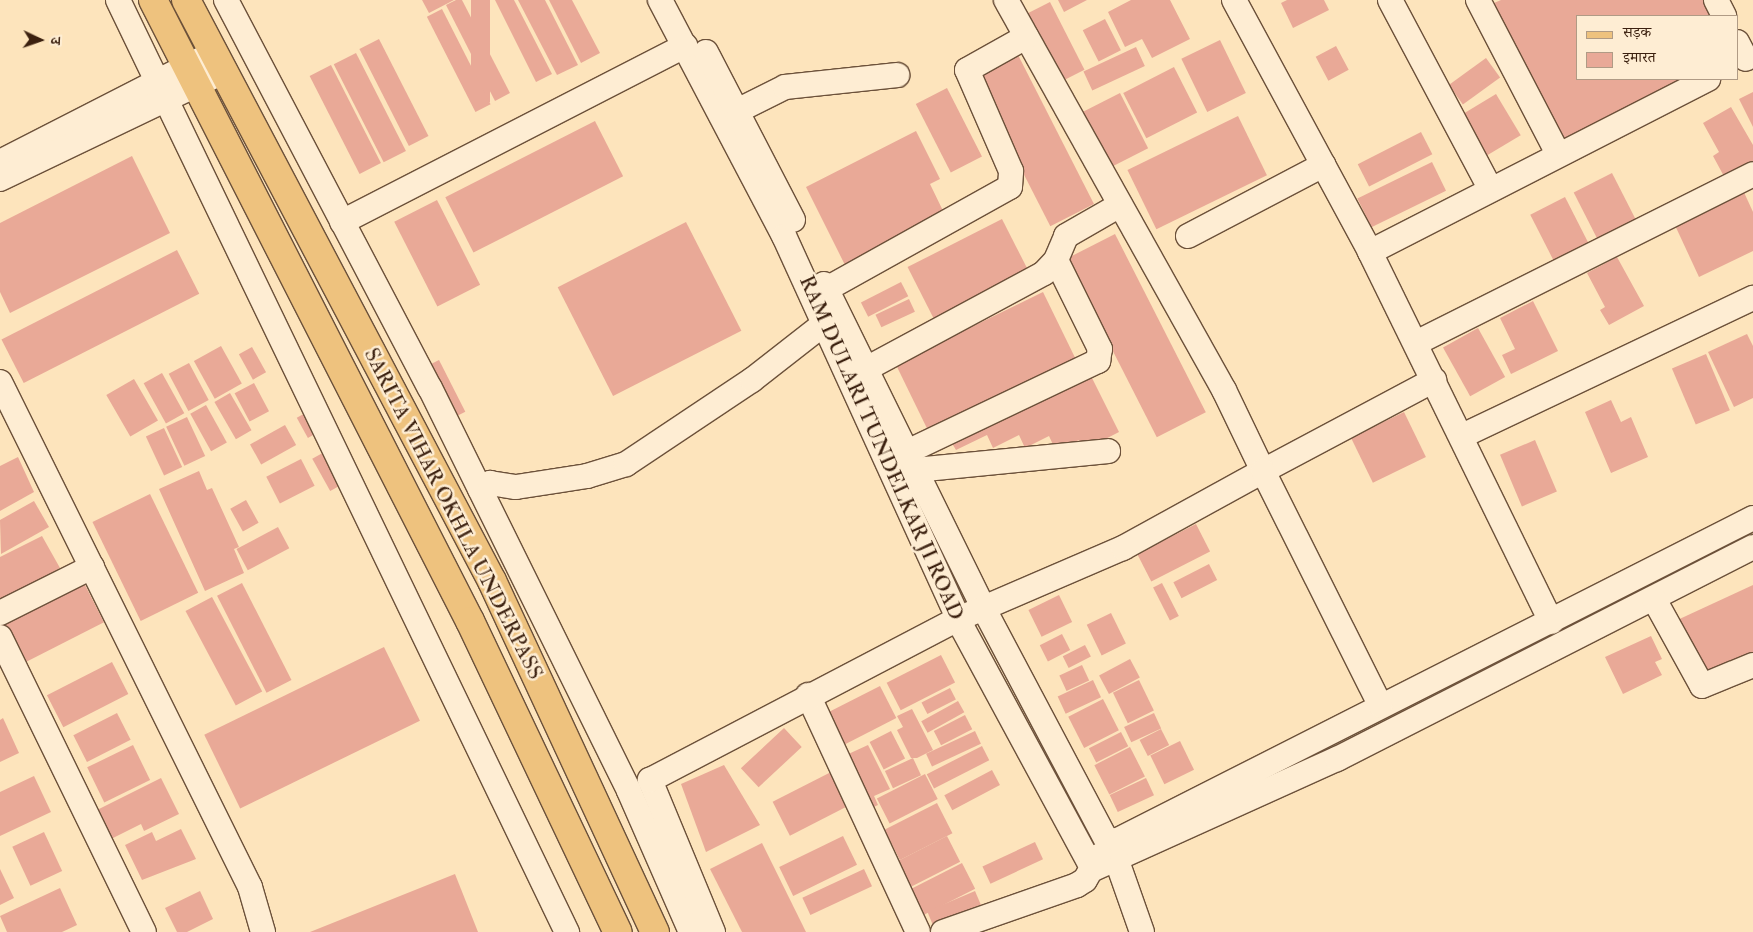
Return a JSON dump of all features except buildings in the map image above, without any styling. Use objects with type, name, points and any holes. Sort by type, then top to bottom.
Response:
[{"type":"main road","name":"SARITA VIHAR OKHLA UNDERPASS","points":[[153,0],[466,612],[618,932]]},
{"type":"main road","name":"SARITA VIHAR OKHLA UNDERPASS","points":[[186,0],[492,581],[655,932]]},
{"type":"street","points":[[118,0],[567,932]]},
{"type":"street","points":[[226,0],[676,871],[713,932]]},
{"type":"street","name":"RAM DULARI TUNDELKAR JI ROAD","points":[[660,0],[820,293]]},
{"type":"street","name":"RAM DULARI TUNDELKAR JI ROAD","points":[[678,0],[738,110],[820,293],[825,324],[958,619],[1093,869]]},
{"type":"street","points":[[1006,0],[1120,205],[1263,471],[1380,705]]},
{"type":"street","points":[[1234,0],[1370,252],[1416,342],[1551,622]]},
{"type":"street","points":[[1390,0],[1490,188]]},
{"type":"street","points":[[1479,0],[1558,154]]},
{"type":"street","points":[[1716,0],[1724,15]]},
{"type":"street","points":[[1026,37],[967,70],[1011,171],[1010,187],[820,293],[866,369],[984,609],[1107,840]]},
{"type":"street","points":[[342,222],[685,46]]},
{"type":"street","points":[[0,179],[218,62]]},
{"type":"street","points":[[738,110],[785,87],[897,75]]},
{"type":"street","points":[[1370,252],[1490,188],[1706,80]]},
{"type":"street","points":[[0,162],[163,91]]},
{"type":"street","points":[[1188,236],[1323,165]]},
{"type":"street","points":[[1416,342],[1753,174]]},
{"type":"street","points":[[866,369],[1044,273],[1056,260],[1066,236],[1120,205]]},
{"type":"street","points":[[911,461],[1098,361],[1100,349],[1056,260]]},
{"type":"street","points":[[1462,436],[1753,298]]},
{"type":"street","points":[[480,489],[490,483],[516,487],[587,476],[626,464],[752,380],[825,324]]},
{"type":"street","points":[[691,932],[650,780],[808,695],[958,619],[1123,548],[1434,380]]},
{"type":"street","points":[[0,382],[250,886],[262,932]]},
{"type":"street","points":[[911,461],[1108,451]]},
{"type":"street","points":[[1107,840],[1118,840],[1380,705],[1551,622],[1753,518]]},
{"type":"street","points":[[1093,869],[1117,861],[1337,759],[1753,548]]},
{"type":"street","points":[[0,613],[92,568]]},
{"type":"street","points":[[1654,599],[1702,686],[1753,665]]},
{"type":"street","points":[[0,637],[144,932]]},
{"type":"street","points":[[808,695],[918,932]]},
{"type":"street","points":[[943,932],[1077,885],[1093,869],[1107,840]]},
{"type":"street","points":[[1117,861],[1142,932]]}]
